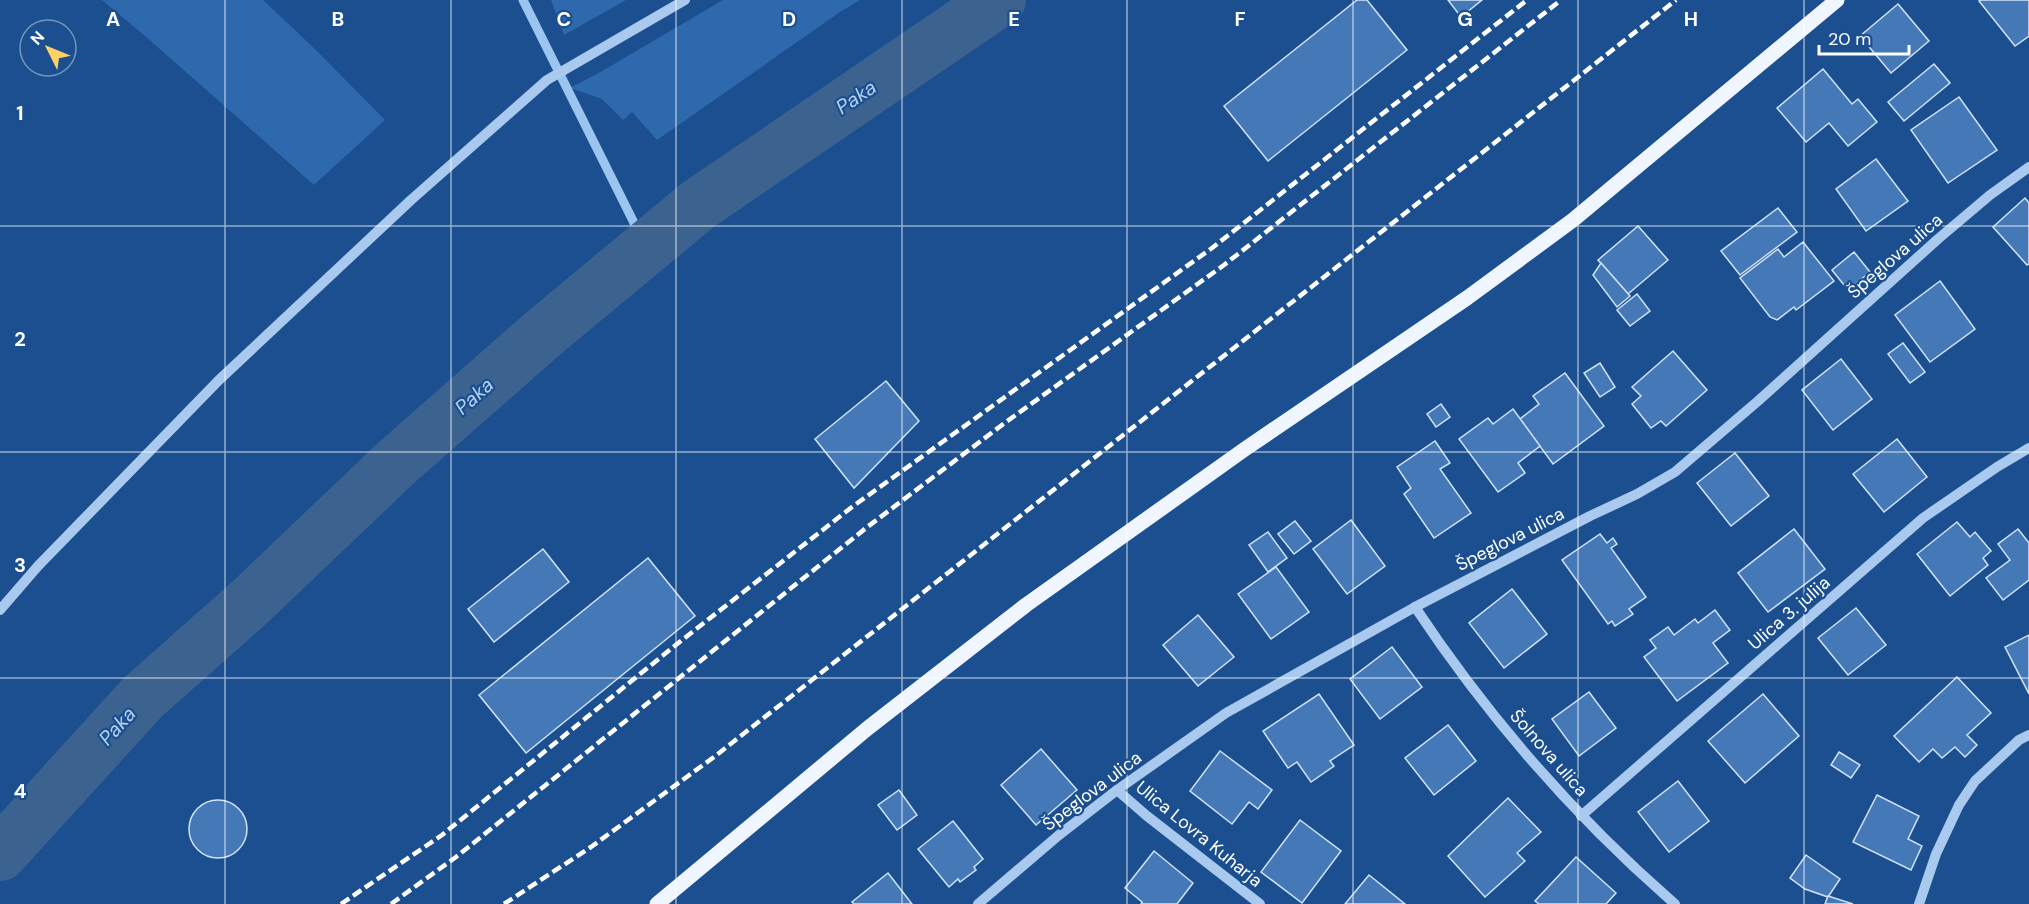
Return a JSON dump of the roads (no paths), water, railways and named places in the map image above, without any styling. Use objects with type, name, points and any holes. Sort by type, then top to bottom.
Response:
[{"type":"main road","points":[[657,904],[868,728],[1026,605],[1245,449],[1467,298],[1573,220],[1838,0]]},
{"type":"street","points":[[0,610],[38,566],[219,380],[428,185],[547,81],[685,0]]},
{"type":"street","name":"Špeglova ulica","points":[[978,904],[1059,835],[1117,790],[1226,713],[1415,607],[1637,494],[1675,472],[1741,417],[1938,239],[1990,195],[2029,167]]},
{"type":"street","name":"Ulica 3. julija","points":[[1581,816],[1923,518],[2029,448]]},
{"type":"street","name":"Šolnova ulica","points":[[1415,607],[1443,649],[1493,714],[1581,816],[1675,904]]},
{"type":"street","points":[[1919,904],[1936,854],[1959,805],[1975,781],[2019,740],[2029,735]]},
{"type":"street","name":"Ulica Lovra Kuharja","points":[[1117,790],[1260,904]]},
{"type":"waterway","points":[[523,0],[646,247]]},
{"type":"waterway","name":"Paka","points":[[0,854],[143,697],[248,604],[396,463],[545,332],[698,205],[999,0]]},
{"type":"railway","points":[[341,904],[442,835],[677,644],[852,507],[1212,248],[1527,0]]},
{"type":"railway","points":[[391,904],[456,857],[866,528],[1006,422],[1224,265],[1561,0]]},
{"type":"railway","points":[[504,904],[591,847],[714,757],[1676,0]]}]
